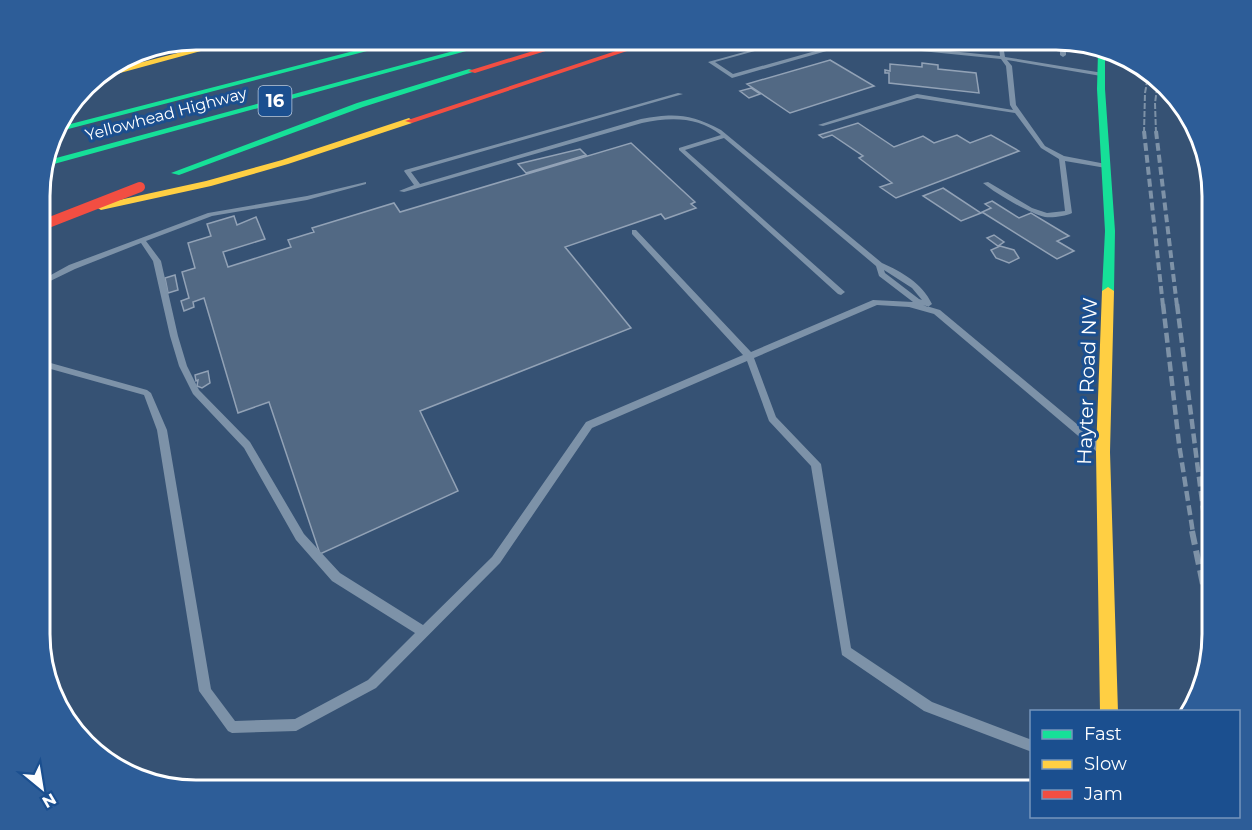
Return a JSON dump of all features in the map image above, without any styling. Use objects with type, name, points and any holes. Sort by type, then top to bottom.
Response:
[{"type":"main road","points":[[123,69],[198,50]]},
{"type":"main road","points":[[74,115],[246,72],[309,50]]},
{"type":"main road","name":"16","points":[[67,127],[366,50]]},
{"type":"main road","name":"Yellowhead Highway","points":[[53,161],[465,50]]},
{"type":"main road","points":[[50,222],[360,105],[543,50]]},
{"type":"main road","points":[[50,214],[127,202],[285,162],[626,50]]},
{"type":"main road","points":[[148,58],[183,51]]},
{"type":"main road","name":"Hayter Road NW","points":[[1101,56],[1110,231],[1103,452],[1109,710]]},
{"type":"lane","points":[[756,50],[711,62],[732,76],[823,50]]},
{"type":"lane","points":[[932,50],[1003,57],[1101,74]]},
{"type":"lane","points":[[1002,50],[1008,66],[1013,105],[1043,147],[1062,158],[1106,166]]},
{"type":"lane","points":[[1063,50],[1063,55]]},
{"type":"lane","points":[[418,186],[407,171],[680,94]]},
{"type":"lane","points":[[821,125],[917,96],[1017,112]]},
{"type":"lane","points":[[627,109],[641,121]]},
{"type":"lane","points":[[402,190],[641,121],[669,115],[695,118],[725,136],[879,265],[882,274],[916,301],[928,304],[1103,452]]},
{"type":"lane","points":[[725,136],[681,149],[841,291]]},
{"type":"lane","points":[[475,152],[487,166]]},
{"type":"lane","points":[[986,183],[1030,209],[1046,215],[1069,213],[1062,158]]},
{"type":"lane","points":[[50,279],[72,267],[210,214],[307,198],[363,183]]},
{"type":"lane","points":[[634,232],[749,356],[772,419],[816,464],[846,651],[928,707],[1030,745]]},
{"type":"lane","points":[[142,240],[157,261],[174,336],[183,366],[196,392],[247,445],[300,537],[336,577],[424,632]]},
{"type":"lane","points":[[50,366],[147,393],[162,430],[205,691],[232,727],[296,725],[372,684],[496,560],[589,425],[876,303],[909,304],[937,312]]},
{"type":"building","points":[[830,60],[874,86],[790,113],[747,84]]},
{"type":"building","points":[[922,63],[938,65],[938,69],[976,73],[979,93],[889,83],[889,73],[885,73],[885,70],[890,71],[890,64],[922,67]]},
{"type":"building","points":[[751,88],[760,94],[749,98],[740,91]]},
{"type":"building","points":[[858,123],[894,147],[923,136],[934,143],[957,135],[970,143],[991,135],[1019,151],[896,198],[880,187],[892,183],[859,158],[863,156],[832,135],[823,138],[819,135]]},
{"type":"building","points":[[631,143],[695,202],[691,204],[696,208],[665,219],[661,214],[565,247],[631,328],[420,411],[458,491],[320,554],[269,402],[238,413],[204,298],[193,302],[194,307],[184,311],[181,301],[189,298],[182,272],[195,268],[188,243],[211,236],[207,224],[234,216],[237,225],[256,217],[265,239],[223,252],[228,267],[291,247],[288,240],[314,232],[312,228],[394,203],[400,212]]},
{"type":"building","points":[[580,149],[586,155],[526,173],[518,164]]},
{"type":"building","points":[[943,188],[981,213],[961,221],[923,196]]},
{"type":"building","points":[[992,201],[1019,218],[1031,213],[1069,236],[1057,241],[1074,251],[1057,259],[982,212],[991,208],[985,204]]},
{"type":"building","points":[[994,235],[1004,242],[998,246],[987,238]]},
{"type":"building","points":[[1000,246],[1014,250],[1019,258],[1009,263],[996,258],[991,250]]},
{"type":"building","points":[[175,275],[178,290],[168,293],[165,278]]},
{"type":"building","points":[[208,371],[210,383],[202,388],[197,386],[198,380],[196,381],[195,375]]},
{"type":"railway","points":[[1144,131],[1147,81]]},
{"type":"railway","points":[[1156,133],[1157,90]]},
{"type":"railway","points":[[1144,131],[1163,306]]},
{"type":"railway","points":[[1156,131],[1177,306]]},
{"type":"railway","points":[[1163,304],[1179,444],[1193,533]]},
{"type":"railway","points":[[1177,304],[1202,501]]},
{"type":"railway","points":[[1192,531],[1202,580]]},
{"type":"traffic: fast","points":[[67,128],[367,50]]},
{"type":"traffic: fast","points":[[53,161],[465,50]]},
{"type":"traffic: fast","points":[[1101,56],[1110,231],[1108,291]]},
{"type":"traffic: fast","points":[[176,173],[360,105],[472,71]]},
{"type":"traffic: slow","points":[[121,70],[199,50]]},
{"type":"traffic: slow","points":[[101,207],[208,184],[285,162],[409,121]]},
{"type":"traffic: slow","points":[[1108,291],[1103,452],[1109,710]]},
{"type":"traffic: jam","points":[[472,71],[543,50]]},
{"type":"traffic: jam","points":[[409,121],[625,50]]},
{"type":"traffic: jam","points":[[50,222],[140,187]]}]
